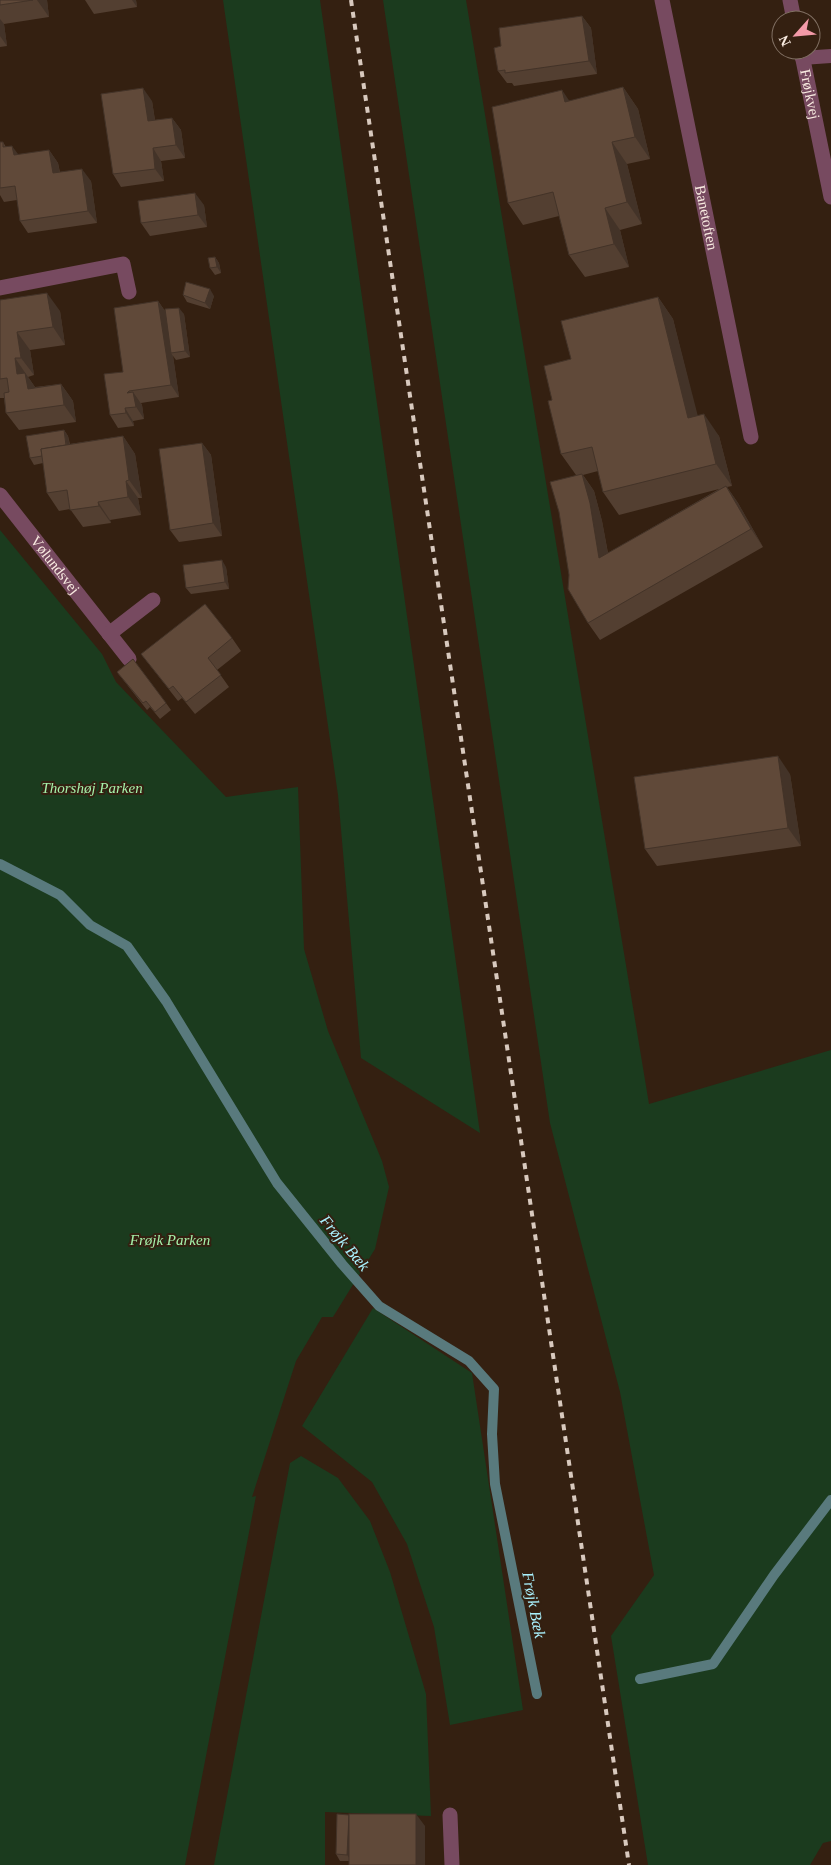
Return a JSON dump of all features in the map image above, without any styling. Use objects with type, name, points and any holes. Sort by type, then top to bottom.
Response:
[{"type":"street","name":"Banetoften","points":[[662,0],[751,437]]},
{"type":"street","name":"Frøjkvej","points":[[802,60],[831,197]]},
{"type":"street","points":[[0,288],[123,264],[129,292]]},
{"type":"street","name":"Vølundsvej","points":[[0,495],[129,659]]},
{"type":"street","points":[[109,634],[153,600]]},
{"type":"street","points":[[450,1815],[452,1865]]},
{"type":"green space","points":[[223,0],[320,0],[480,1133],[361,1058],[338,795]]},
{"type":"green space","points":[[383,0],[466,0],[649,1104],[831,1050],[831,1841],[823,1843],[810,1865],[648,1865],[611,1636],[654,1575],[620,1392],[550,1123]]},
{"type":"green space","name":"Frøjk Parken","points":[[0,530],[102,654],[116,682],[226,797],[298,787],[304,949],[328,1031],[382,1161],[389,1187],[375,1249],[333,1317],[322,1317],[296,1361],[252,1497],[256,1496],[185,1865],[0,1865]]},
{"type":"green space","points":[[373,1308],[472,1373],[523,1710],[450,1725],[434,1627],[407,1544],[372,1482],[302,1426]]},
{"type":"green space","points":[[301,1456],[338,1478],[370,1521],[390,1572],[426,1694],[431,1816],[325,1812],[325,1865],[214,1865],[290,1463]]},
{"type":"building","points":[[0,0],[33,0],[0,5]]},
{"type":"building","points":[[582,16],[589,61],[505,73],[505,70],[498,71],[494,48],[501,46],[499,28]]},
{"type":"building","points":[[623,87],[635,137],[612,142],[627,202],[605,208],[614,244],[569,255],[553,192],[508,203],[492,107],[562,90],[565,102]]},
{"type":"building","points":[[143,88],[148,121],[172,118],[176,145],[153,148],[155,169],[113,174],[101,94]]},
{"type":"building","points":[[0,142],[3,142],[3,147],[12,146],[14,155],[49,150],[53,173],[82,169],[88,211],[20,221],[15,186],[0,188]]},
{"type":"building","points":[[195,193],[198,215],[141,223],[138,201]]},
{"type":"building","points":[[215,257],[217,267],[210,268],[208,258]]},
{"type":"building","points":[[186,282],[210,289],[205,303],[183,295]]},
{"type":"building","points":[[47,293],[53,327],[17,332],[21,358],[15,358],[17,374],[25,373],[28,389],[61,384],[64,405],[6,413],[4,393],[9,392],[7,378],[0,379],[0,300]]},
{"type":"building","points":[[658,297],[688,418],[704,414],[716,464],[603,492],[592,447],[561,454],[548,401],[552,400],[544,366],[571,359],[561,321]]},
{"type":"building","points":[[158,301],[171,385],[129,391],[127,393],[133,392],[136,407],[125,408],[126,413],[110,415],[104,374],[123,372],[114,308]]},
{"type":"building","points":[[179,308],[185,351],[171,353],[165,309]]},
{"type":"building","points":[[64,430],[66,445],[41,449],[42,456],[30,458],[26,436]]},
{"type":"building","points":[[123,436],[129,480],[126,481],[128,497],[98,502],[99,506],[70,510],[67,490],[47,493],[41,449]]},
{"type":"building","points":[[202,443],[213,523],[170,530],[159,449]]},
{"type":"building","points":[[582,474],[590,503],[599,558],[726,486],[751,529],[588,623],[568,589],[569,575],[559,512],[550,482]]},
{"type":"building","points":[[222,560],[225,582],[186,588],[183,565]]},
{"type":"building","points":[[205,604],[232,638],[208,658],[221,675],[186,702],[173,686],[169,689],[141,654]]},
{"type":"building","points":[[133,659],[166,703],[155,712],[146,701],[143,703],[117,672]]},
{"type":"building","points":[[778,756],[788,828],[645,849],[634,777]]},
{"type":"building","points":[[337,1814],[349,1815],[347,1855],[336,1854]]},
{"type":"building","points":[[349,1814],[416,1814],[416,1865],[349,1865]]},
{"type":"waterway","name":"Frøjk Bæk","points":[[0,864],[60,895],[90,925],[127,946],[166,1001],[277,1183],[342,1264],[379,1306],[469,1361],[494,1389],[492,1434],[495,1484],[537,1694]]},
{"type":"waterway","name":"Frøjk Bæk","points":[[640,1679],[713,1664],[774,1575],[831,1500]]},
{"type":"railway","points":[[351,0],[629,1865]]},
{"type":"park label","name":"Thorshøj Parken","points":[[92,788]]}]
